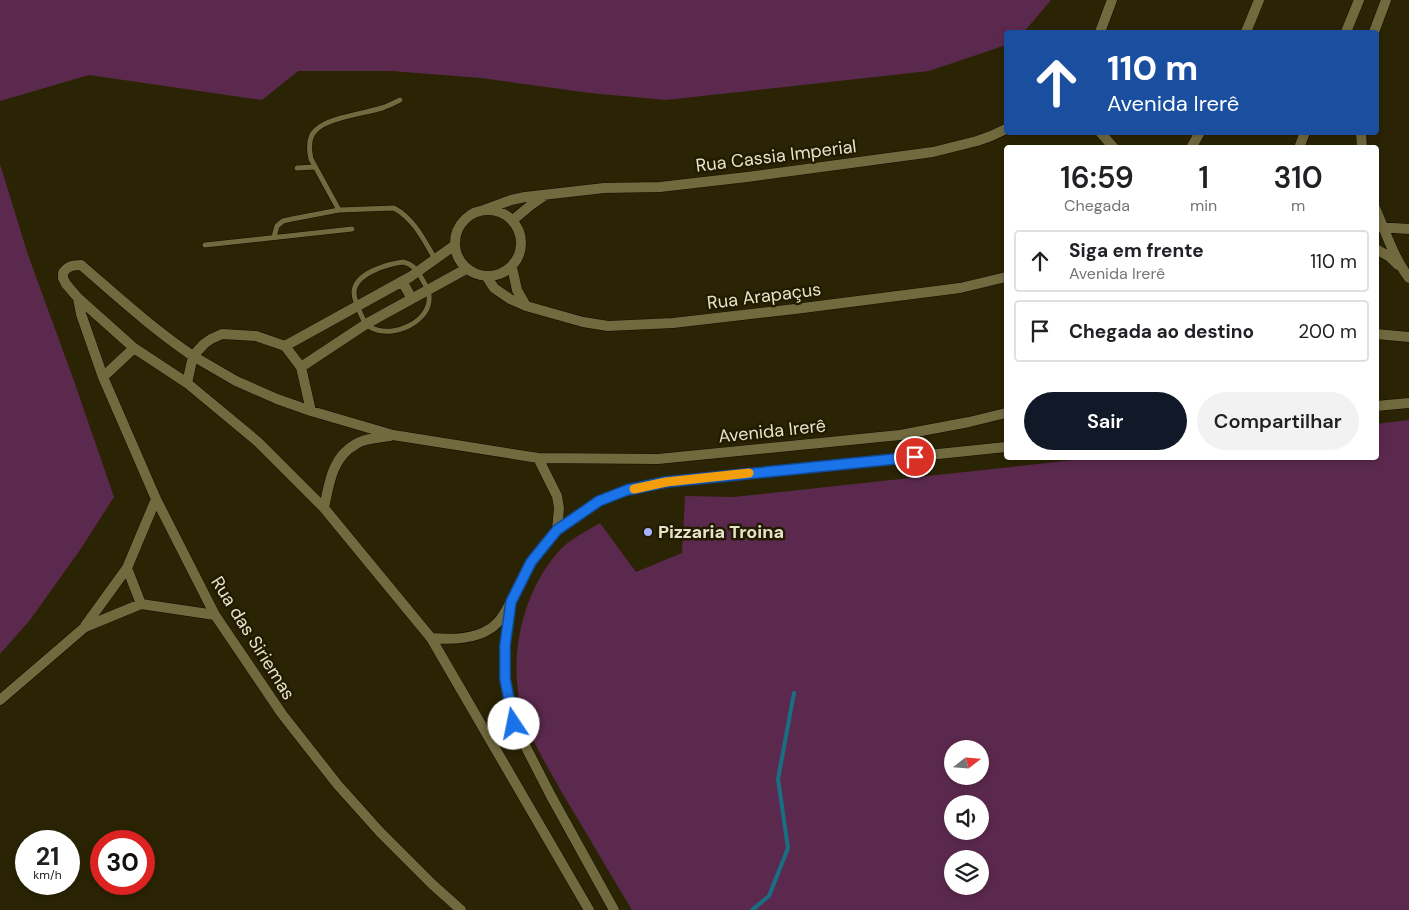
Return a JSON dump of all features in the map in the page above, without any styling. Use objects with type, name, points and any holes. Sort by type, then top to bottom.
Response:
[{"type":"street","points":[[1101,30],[1112,0]]},
{"type":"street","points":[[1247,30],[1258,0]]},
{"type":"street","points":[[1347,30],[1359,0]]},
{"type":"street","points":[[1375,30],[1386,0]]},
{"type":"street","name":"Rua Cassia Imperial","points":[[484,210],[511,200],[546,195],[604,188],[670,186],[897,158],[963,145],[1004,130]]},
{"type":"street","points":[[1103,135],[1111,145]]},
{"type":"street","name":"Rua Cassia Imperial","points":[[513,220],[530,205],[546,195]]},
{"type":"street","points":[[484,210],[495,210],[513,220],[519,229],[522,239],[518,259],[512,267],[505,273],[487,277],[476,275],[466,269],[456,254],[455,246],[456,235],[466,218],[484,210]]},
{"type":"street","points":[[1380,228],[1409,229]]},
{"type":"street","points":[[1380,228],[1402,269]]},
{"type":"street","points":[[284,346],[418,272],[455,246]]},
{"type":"street","points":[[1379,251],[1390,257],[1409,278]]},
{"type":"street","points":[[393,435],[311,411],[236,381],[168,339],[81,266],[74,265],[63,273],[63,278],[78,298],[134,348],[187,383],[258,442],[324,508],[431,638],[589,910]]},
{"type":"street","points":[[512,267],[517,290],[526,306]]},
{"type":"street","points":[[301,367],[366,324],[466,269]]},
{"type":"street","name":"Rua Arapaçus","points":[[487,277],[494,288],[503,295],[526,306],[583,322],[608,326],[673,323],[960,288],[1004,277]]},
{"type":"street","points":[[402,281],[412,299]]},
{"type":"street","name":"Rua das Siriemas","points":[[78,298],[104,377],[156,499],[215,614],[282,714],[337,784],[380,832],[461,910]]},
{"type":"street","points":[[187,383],[193,356],[204,344],[222,334],[256,336],[284,346],[301,367],[311,411]]},
{"type":"street","points":[[1379,334],[1409,337]]},
{"type":"street","points":[[104,377],[134,348]]},
{"type":"street","points":[[1379,406],[1409,403]]},
{"type":"street","name":"Avenida Irerê","points":[[393,435],[538,458],[658,459],[900,435],[969,422],[1004,413]]},
{"type":"street","points":[[324,508],[332,473],[342,454],[360,442],[393,435]]},
{"type":"street","points":[[431,638],[467,638],[483,633],[498,623],[531,562],[557,530],[599,501],[627,490],[666,482],[1004,447]]},
{"type":"street","points":[[538,458],[557,496],[559,508],[557,530]]},
{"type":"street","points":[[0,700],[85,626],[127,568],[156,499]]},
{"type":"street","points":[[127,568],[141,604]]},
{"type":"street","points":[[511,602],[505,645],[505,679],[514,724],[551,796],[614,910]]},
{"type":"street","points":[[85,626],[141,604],[215,614]]},
{"type":"lane","points":[[339,210],[311,159],[309,150],[312,135],[317,128],[332,121],[384,107],[400,100]]},
{"type":"lane","points":[[297,168],[314,167]]},
{"type":"lane","points":[[274,237],[277,226],[283,221],[339,210],[394,208],[402,212],[418,230],[435,259]]},
{"type":"lane","points":[[205,245],[352,230]]},
{"type":"lane","points":[[403,262],[410,264],[418,272],[428,290],[430,297],[428,308],[422,316],[410,325],[387,332],[377,330],[366,324],[354,296],[356,285],[366,275],[393,263],[403,262]]},
{"type":"shaded area","points":[[0,0],[1051,0],[1026,30],[1004,30],[1004,46],[929,71],[666,100],[590,93],[481,78],[391,71],[298,71],[262,100],[89,75],[0,101]]},
{"type":"shaded area","points":[[0,164],[28,255],[114,497],[80,550],[30,620],[0,654]]},
{"type":"shaded area","points":[[1409,420],[1409,910],[632,910],[535,744],[522,711],[518,690],[516,669],[518,647],[528,603],[537,583],[548,564],[565,545],[600,523],[636,572],[682,553],[685,496],[734,497],[1075,460],[1379,460],[1379,424]]},
{"type":"waterway","points":[[752,910],[769,896],[788,848],[778,779],[794,693]]},
{"type":"slow traffic","points":[[634,489],[666,482],[749,473]]},
{"type":"place","name":"Pizzaria Troina","points":[[648,532]]},
{"type":"route","points":[[514,724],[505,679],[505,645],[511,602],[531,562],[557,530],[599,501],[627,490],[666,482],[915,457]]}]
